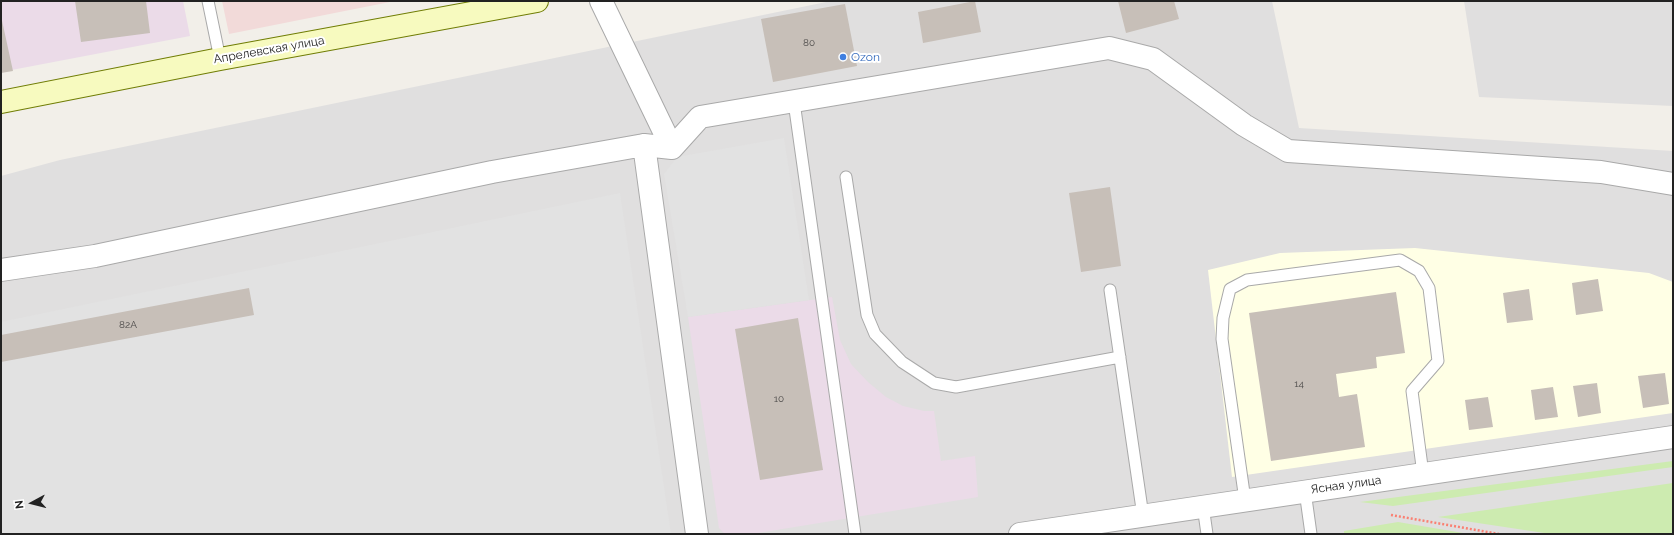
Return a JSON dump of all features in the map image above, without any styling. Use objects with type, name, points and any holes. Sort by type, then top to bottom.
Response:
[{"type":"street","name":"Апрелевская улица","points":[[1,102],[220,59],[537,1]]},
{"type":"street","points":[[601,1],[672,148]]},
{"type":"street","points":[[672,148],[700,117],[1109,48],[1153,60],[1244,125],[1288,151],[1602,172],[1673,184]]},
{"type":"street","points":[[1,270],[95,256],[492,172],[644,145],[672,148]]},
{"type":"street","points":[[644,145],[697,534]]},
{"type":"street","name":"Ясная улица","points":[[1020,534],[1673,437]]},
{"type":"lane","points":[[208,1],[220,59]]},
{"type":"lane","points":[[794,102],[855,534]]},
{"type":"lane","points":[[846,177],[867,315],[875,334],[902,362],[908,366],[934,383],[956,387],[1120,357]]},
{"type":"lane","points":[[1245,500],[1222,339],[1223,318],[1230,289],[1247,280],[1400,260],[1419,271],[1429,288],[1438,361],[1412,391],[1424,474]]},
{"type":"lane","points":[[1110,290],[1144,516]]},
{"type":"lane","points":[[1305,491],[1311,534]]},
{"type":"lane","points":[[1203,506],[1207,534]]},
{"type":"path","points":[[1391,515],[1500,534]]},
{"type":"shaded area","points":[[1,1],[183,1],[190,36],[1,72]]},
{"type":"shaded area","points":[[222,1],[395,1],[229,34]]},
{"type":"shaded area","points":[[831,1],[1272,1],[1299,128],[1673,151],[1673,534],[1,534],[1,176],[60,160]]},
{"type":"shaded area","points":[[1464,1],[1673,1],[1673,106],[1479,97]]},
{"type":"shaded area","points":[[784,138],[809,300],[688,317],[664,174],[677,157]]},
{"type":"shaded area","points":[[620,193],[671,534],[1,534],[1,322]]},
{"type":"shaded area","points":[[1415,248],[1649,273],[1673,282],[1673,413],[1232,477],[1208,270],[1280,253]]},
{"type":"shaded area","points":[[832,297],[840,340],[851,364],[868,382],[886,397],[903,406],[924,411],[934,411],[941,461],[975,456],[978,497],[752,534],[725,534],[719,528],[688,317]]},
{"type":"green space","points":[[1673,461],[1673,467],[1393,506],[1360,502]]},
{"type":"green space","points":[[1673,483],[1673,534],[1551,534],[1438,517]]},
{"type":"green space","points":[[1398,522],[1469,534],[1344,534],[1344,531]]},
{"type":"building","points":[[75,1],[146,1],[150,33],[81,42]]},
{"type":"building","points":[[975,1],[981,32],[923,43],[918,12]]},
{"type":"building","points":[[1118,1],[1174,1],[1179,19],[1126,33]]},
{"type":"building","points":[[845,4],[857,66],[773,82],[761,19]]},
{"type":"building","points":[[1,16],[13,71],[1,73]]},
{"type":"building","points":[[1110,187],[1121,266],[1081,272],[1069,193]]},
{"type":"building","points":[[1598,279],[1603,311],[1576,315],[1572,283]]},
{"type":"building","points":[[249,288],[254,315],[1,362],[1,335]]},
{"type":"building","points":[[1529,289],[1533,320],[1507,323],[1503,293]]},
{"type":"building","points":[[1396,292],[1405,353],[1376,357],[1377,368],[1336,374],[1339,397],[1357,394],[1365,447],[1271,461],[1249,313]]},
{"type":"building","points":[[798,318],[823,470],[760,480],[735,329]]},
{"type":"building","points":[[1665,373],[1669,404],[1643,408],[1638,376]]},
{"type":"building","points":[[1597,383],[1601,413],[1578,417],[1573,386]]},
{"type":"building","points":[[1553,387],[1558,417],[1535,420],[1531,390]]},
{"type":"building","points":[[1488,397],[1493,427],[1469,430],[1465,400]]},
{"type":"place","name":"Ozon","points":[[843,57]]}]
